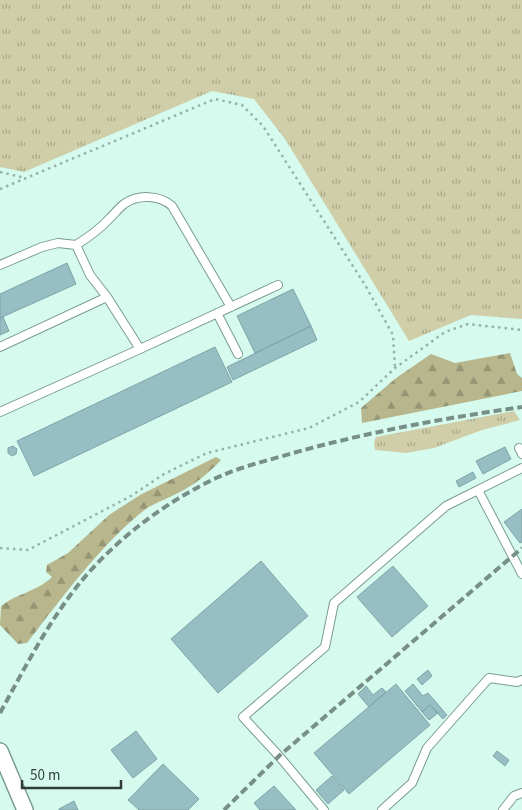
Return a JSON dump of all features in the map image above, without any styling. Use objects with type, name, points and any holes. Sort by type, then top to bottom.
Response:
[{"type":"street","points":[[0,751],[25,810]]},
{"type":"lane","points":[[0,265],[42,247],[58,243],[76,245],[91,236],[125,203],[134,199],[146,197],[166,200],[172,206],[231,307]]},
{"type":"lane","points":[[76,245],[90,275],[107,296],[140,350]]},
{"type":"lane","points":[[0,411],[140,350],[278,285]]},
{"type":"lane","points":[[0,347],[107,296]]},
{"type":"lane","points":[[217,314],[238,354]]},
{"type":"lane","points":[[324,810],[279,756],[243,717],[325,647],[334,603],[446,506],[522,468]]},
{"type":"lane","points":[[478,490],[522,574]]},
{"type":"lane","points":[[382,810],[412,783],[428,748],[489,678],[517,682],[522,680]]},
{"type":"lane","points":[[503,810],[514,796],[522,792]]},
{"type":"path","points":[[0,189],[215,99],[242,105],[263,126],[365,285],[393,336],[395,368]]},
{"type":"path","points":[[0,172],[27,178]]},
{"type":"path","points":[[0,548],[28,550],[131,496],[164,474],[207,453],[309,428],[359,402],[395,368],[445,332],[468,324],[522,330]]},
{"type":"green space","points":[[0,0],[522,0],[522,319],[471,315],[409,341],[285,139],[254,99],[212,91],[24,172],[0,167]]},
{"type":"green space","points":[[510,353],[517,374],[522,378],[522,391],[362,423],[361,408],[396,378],[431,354],[455,363]]},
{"type":"green space","points":[[514,411],[520,420],[482,430],[434,448],[406,453],[375,450],[374,442],[376,437]]},
{"type":"green space","points":[[216,457],[221,460],[200,479],[182,491],[146,509],[126,526],[81,574],[27,643],[18,644],[0,625],[1,606],[40,586],[52,577],[46,572],[47,565],[68,553],[109,515],[140,495]]},
{"type":"building","points":[[67,263],[76,284],[0,318],[0,294]]},
{"type":"building","points":[[293,289],[311,326],[255,353],[237,316]]},
{"type":"building","points":[[3,317],[9,331],[0,335],[0,318]]},
{"type":"building","points":[[311,326],[317,340],[233,380],[227,367]]},
{"type":"building","points":[[215,347],[232,382],[34,476],[17,441]]},
{"type":"building","points":[[13,446],[17,449],[16,454],[12,456],[8,453],[8,448]]},
{"type":"building","points":[[505,447],[511,459],[483,474],[476,461]]},
{"type":"building","points":[[473,472],[476,478],[459,487],[456,481]]},
{"type":"building","points":[[522,509],[522,542],[520,543],[504,522]]},
{"type":"building","points":[[261,561],[308,616],[218,693],[171,639]]},
{"type":"building","points":[[393,566],[428,606],[392,637],[357,597]]},
{"type":"building","points":[[428,670],[432,676],[422,685],[417,679]]},
{"type":"building","points":[[396,684],[430,725],[349,794],[314,753]]},
{"type":"building","points":[[413,684],[423,696],[428,693],[447,715],[443,719],[430,705],[422,712],[405,691]]},
{"type":"building","points":[[366,686],[373,695],[382,688],[386,692],[369,707],[358,694]]},
{"type":"building","points":[[430,705],[438,713],[429,720],[422,712]]},
{"type":"building","points":[[136,731],[157,759],[133,778],[111,750]]},
{"type":"building","points":[[497,751],[509,760],[505,766],[493,756]]},
{"type":"building","points":[[163,764],[199,799],[188,810],[139,810],[128,800]]},
{"type":"building","points":[[332,776],[344,790],[328,804],[316,790]]},
{"type":"building","points":[[274,786],[296,810],[260,810],[254,803]]},
{"type":"building","points":[[74,801],[78,810],[59,810],[59,809]]},
{"type":"railway","points":[[0,713],[41,639],[77,586],[91,570],[118,543],[148,519],[197,488],[233,471],[321,445],[407,426],[522,407]]},
{"type":"railway","points":[[224,810],[279,756],[522,548]]}]
